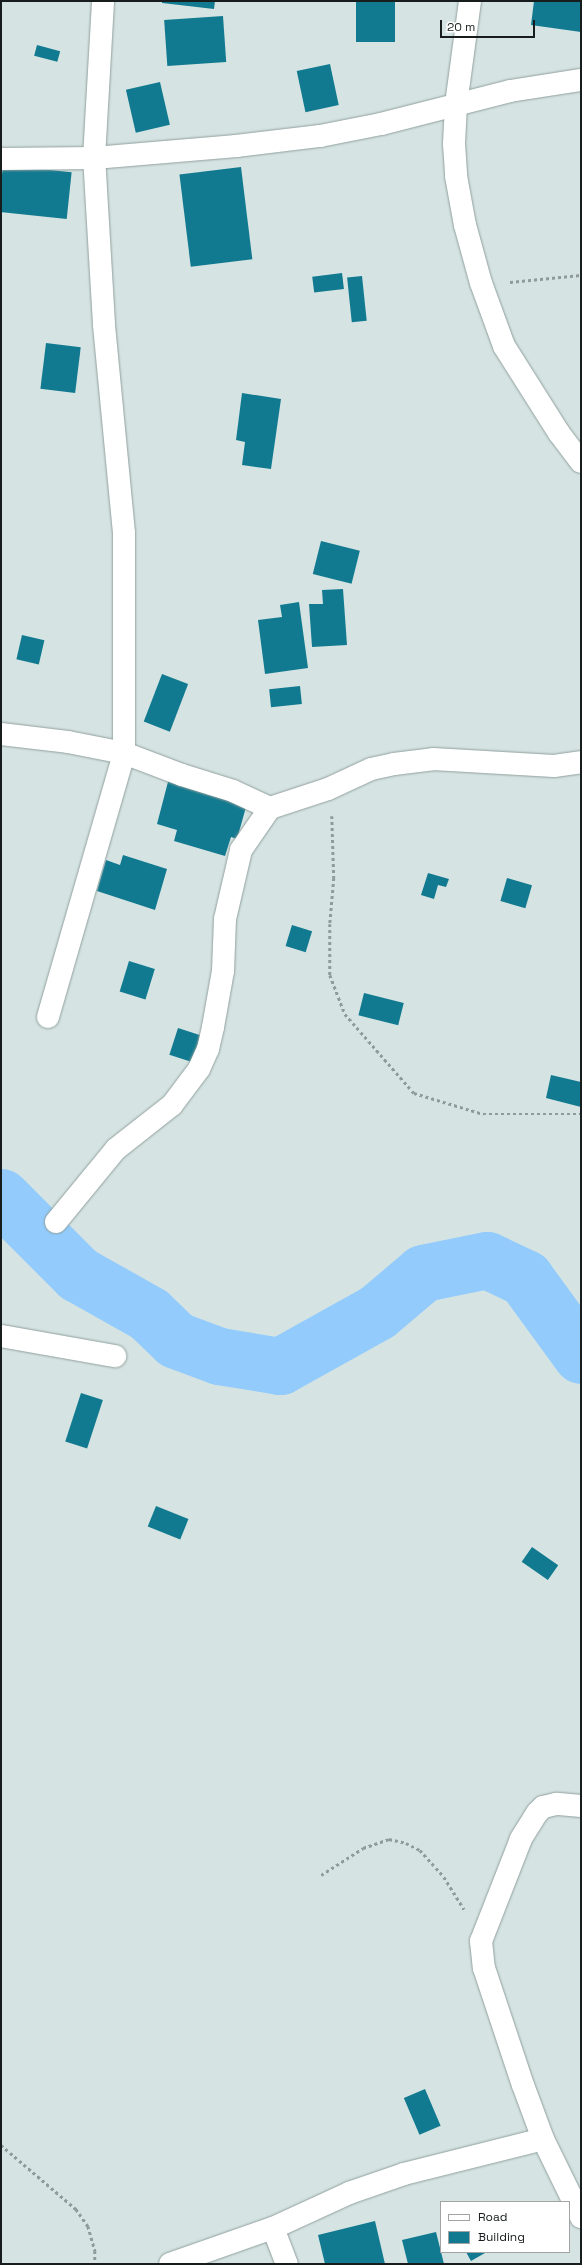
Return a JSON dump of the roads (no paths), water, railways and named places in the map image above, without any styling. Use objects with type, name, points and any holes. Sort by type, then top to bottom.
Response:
[{"type":"street","points":[[48,1017],[124,752],[124,532],[104,324],[94,158],[103,1]]},
{"type":"street","points":[[470,1],[456,105],[456,176],[465,225],[481,283],[504,346],[559,433],[581,462]]},
{"type":"street","points":[[1,159],[94,158],[236,146],[320,136],[510,91],[581,80]]},
{"type":"street","points":[[1,734],[68,742],[124,752],[182,775],[233,791],[270,808]]},
{"type":"street","points":[[56,1222],[116,1149],[172,1105],[198,1069],[208,1049],[213,1027],[223,972],[224,919],[241,850],[270,808],[328,789],[371,769],[432,759],[554,766],[581,762]]},
{"type":"street","points":[[1,1336],[115,1356]]},
{"type":"street","points":[[581,1806],[556,1804],[543,1807],[536,1813],[521,1839],[480,1941],[484,1968],[543,2139],[581,2217]]},
{"type":"street","points":[[170,2264],[273,2228],[349,2193],[404,2174],[543,2139]]},
{"type":"street","points":[[273,2228],[286,2264]]},
{"type":"waterway","points":[[1,1197],[78,1274],[149,1314],[176,1340],[219,1356],[280,1366],[377,1312],[423,1273],[487,1260],[525,1278],[581,1355]]}]
